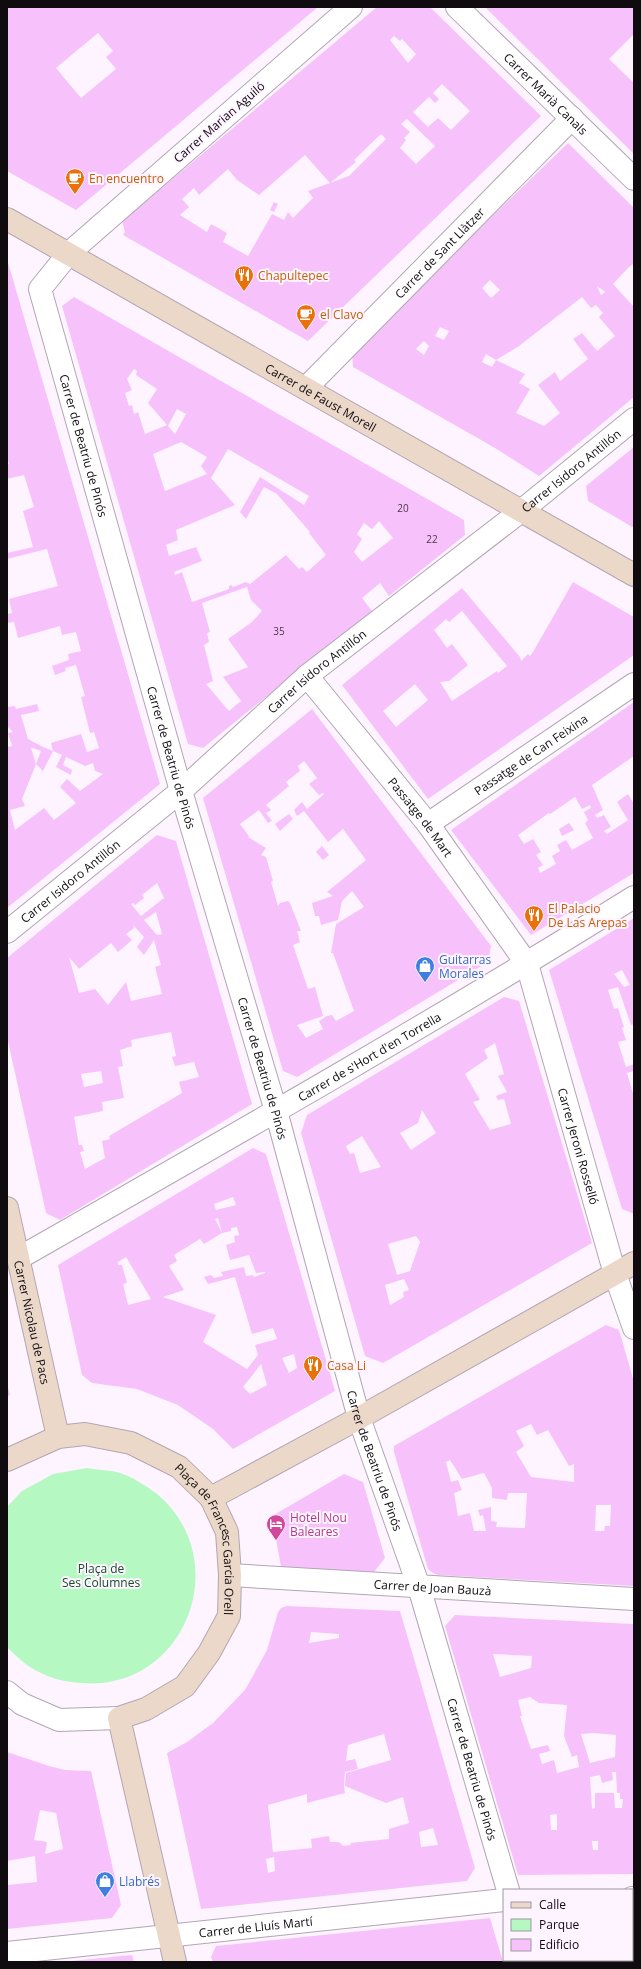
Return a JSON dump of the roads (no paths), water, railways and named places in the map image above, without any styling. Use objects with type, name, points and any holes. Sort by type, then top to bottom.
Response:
[{"type":"street","name":"Carrer Marian Aguiló","points":[[69,253],[351,7]]},
{"type":"street","name":"Carrer Marià Canals","points":[[457,7],[634,179]]},
{"type":"street","name":"Carrer de Sant Llàtzer","points":[[306,388],[572,118]]},
{"type":"street","name":"Carrer de Faust Morell","points":[[7,218],[521,510],[634,576]]},
{"type":"street","name":"Carrer de Beatriu de Pinós","points":[[69,253],[40,289],[181,791],[276,1111],[359,1418],[419,1587],[508,1889]]},
{"type":"street","name":"Carrer Isidoro Antillón","points":[[7,932],[181,791],[307,676],[521,510],[634,419]]},
{"type":"street","name":"Passatge de Mart","points":[[307,676],[428,824],[527,964]]},
{"type":"street","name":"Passatge de Can Feixina","points":[[428,824],[634,684]]},
{"type":"street","name":"Carrer de s'Hort d'en Torrella","points":[[19,1258],[276,1111],[527,964],[634,897]]},
{"type":"street","name":"Carrer Jeroni Rosselló","points":[[527,964],[615,1274],[634,1328]]},
{"type":"street","name":"Carrer Nicolau de Pacs","points":[[7,1208],[58,1437]]},
{"type":"street","points":[[212,1498],[359,1418],[634,1263]]},
{"type":"street","name":"Plaça de Francesc Garcia Orell","points":[[7,1460],[58,1437],[85,1434],[131,1443],[179,1467],[212,1498],[227,1532],[230,1575],[229,1616],[210,1654],[185,1686],[146,1709],[119,1718],[59,1720],[22,1704],[7,1692]]},
{"type":"street","name":"Carrer de Joan Bauzà","points":[[230,1575],[634,1599]]},
{"type":"street","points":[[119,1718],[175,1962]]},
{"type":"street","name":"Carrer de Lluís Martí","points":[[7,1953],[169,1937],[503,1900]]},
{"type":"place","name":"En encuentro","points":[[75,195]]},
{"type":"place","name":"Chapultepec","points":[[244,292]]},
{"type":"place","name":"el Clavo","points":[[306,331]]},
{"type":"place","name":"El Palacio De Las Arepas","points":[[534,932]]},
{"type":"place","name":"Guitarras Morales","points":[[425,983]]},
{"type":"place","name":"Casa Li","points":[[313,1382]]},
{"type":"place","name":"Hotel Nou Baleares","points":[[276,1541]]},
{"type":"place","name":"Llabrés","points":[[105,1898]]},
{"type":"park label","name":"Plaça de Ses Columnes","points":[[101,1575]]}]
